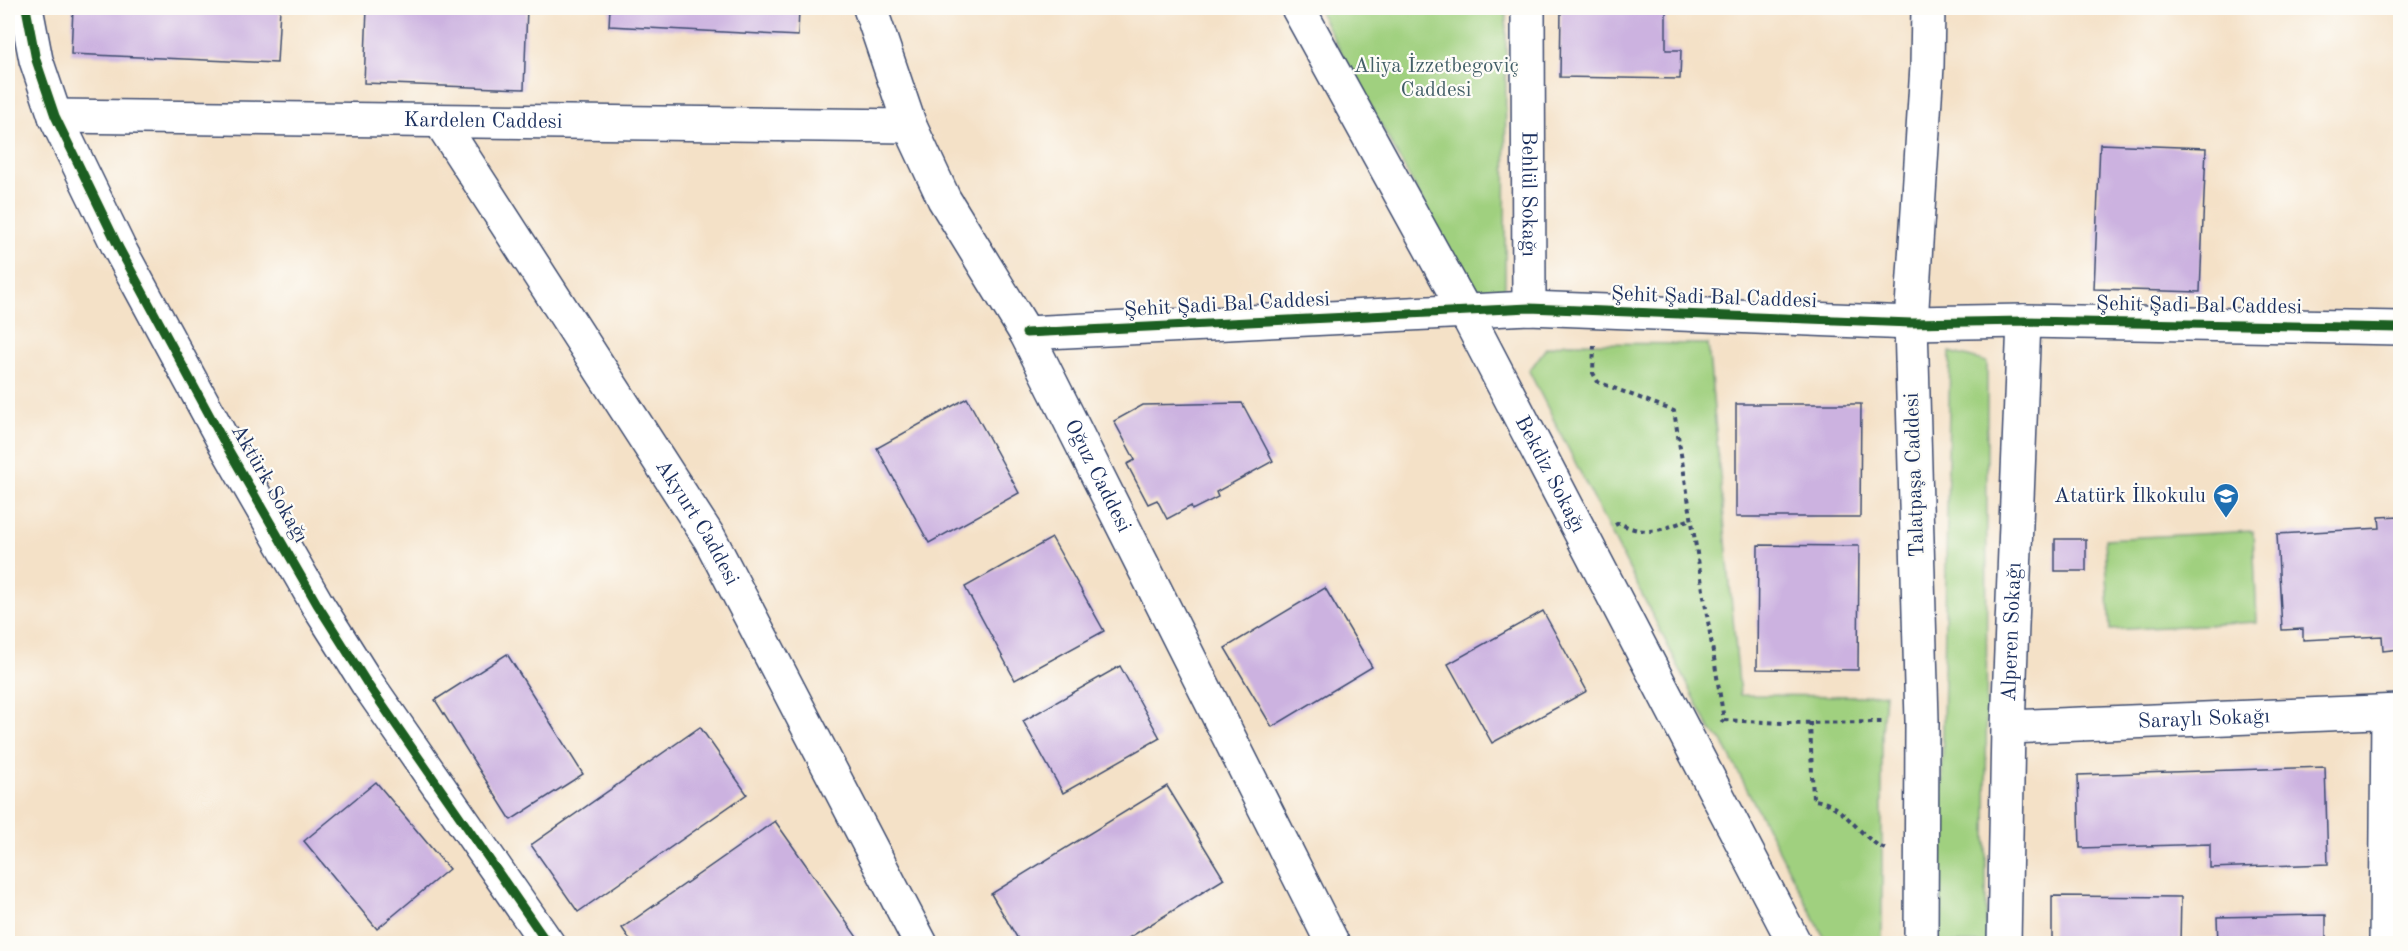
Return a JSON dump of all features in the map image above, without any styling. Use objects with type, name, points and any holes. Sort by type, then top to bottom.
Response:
[{"type":"street","name":"Aktürk Sokağı","points":[[26,8],[36,60],[55,116],[119,248],[224,442],[317,604],[368,683],[548,944]]},
{"type":"street","name":"Oğuz Caddesi","points":[[870,8],[910,126],[944,199],[1026,333],[1333,944]]},
{"type":"street","name":"Bekdiz Sokağı","points":[[1298,8],[1465,311],[1795,944]]},
{"type":"street","name":"Behlül Sokağı","points":[[1528,8],[1529,308]]},
{"type":"street","name":"Talatpaşa Caddesi","points":[[1921,944],[1922,721],[1911,323],[1927,66],[1928,8]]},
{"type":"street","name":"Kardelen Caddesi","points":[[55,116],[910,126]]},
{"type":"street","name":"Akyurt Caddesi","points":[[440,121],[710,538],[921,944]]},
{"type":"street","name":"Şehit Şadi Bal Caddesi","points":[[1026,333],[1529,308],[1911,323],[2024,321],[2400,328]]},
{"type":"street","name":"Alperen Sokağı","points":[[2004,944],[2008,727],[2024,321]]},
{"type":"street","name":"Saraylı Sokağı","points":[[2008,727],[2394,712]]},
{"type":"street","points":[[2386,944],[2394,712]]},
{"type":"path","points":[[1595,311],[1593,373],[1598,382],[1674,411],[1724,720]]},
{"type":"path","points":[[1583,537],[1619,523],[1634,531],[1647,533],[1691,519]]},
{"type":"path","points":[[1690,741],[1724,720],[1922,721]]},
{"type":"path","points":[[1810,722],[1813,800],[1833,805],[1873,843],[1886,849],[1922,851]]},
{"type":"green space","name":"Aliya İzzetbegoviç Caddesi","points":[[1317,8],[1506,8],[1505,287],[1498,293],[1480,296],[1470,288]]},
{"type":"green space","points":[[1566,343],[1708,344],[1740,695],[1863,696],[1885,693],[1882,733],[1882,943],[1827,943],[1722,741],[1711,731],[1529,371],[1546,348]]},
{"type":"green space","points":[[1950,352],[1987,362],[1986,943],[1939,943]]},
{"type":"green space","points":[[2253,531],[2257,622],[2110,630],[2105,539]]},
{"type":"building","points":[[73,8],[280,8],[277,63],[71,54]]},
{"type":"building","points":[[367,8],[527,8],[524,89],[364,83]]},
{"type":"building","points":[[610,8],[799,8],[798,36],[609,26]]},
{"type":"building","points":[[1561,8],[1666,8],[1666,50],[1681,50],[1680,79],[1560,77]]},
{"type":"building","points":[[2100,144],[2206,148],[2200,292],[2094,289]]},
{"type":"building","points":[[967,398],[1019,493],[929,543],[877,448]]},
{"type":"building","points":[[1242,403],[1273,461],[1216,492],[1218,497],[1192,510],[1191,506],[1167,519],[1157,500],[1148,504],[1127,464],[1135,460],[1114,421],[1143,405]]},
{"type":"building","points":[[1736,404],[1861,404],[1860,517],[1736,517]]},
{"type":"building","points":[[2400,516],[2400,649],[2383,651],[2382,636],[2303,640],[2303,629],[2282,630],[2277,534],[2380,528],[2379,517]]},
{"type":"building","points":[[1052,538],[1104,631],[1015,680],[965,587]]},
{"type":"building","points":[[2055,539],[2086,539],[2086,571],[2055,571]]},
{"type":"building","points":[[1758,545],[1859,546],[1858,670],[1757,669]]},
{"type":"building","points":[[1325,588],[1372,667],[1272,727],[1225,648]]},
{"type":"building","points":[[1543,611],[1587,691],[1492,743],[1448,664]]},
{"type":"building","points":[[507,654],[583,774],[511,820],[435,700]]},
{"type":"building","points":[[1120,666],[1160,738],[1063,793],[1023,721]]},
{"type":"building","points":[[700,727],[747,794],[578,912],[531,845]]},
{"type":"building","points":[[2325,767],[2328,864],[2210,868],[2210,844],[2080,848],[2078,775]]},
{"type":"building","points":[[376,782],[449,869],[377,929],[304,841]]},
{"type":"building","points":[[1167,786],[1224,879],[1119,944],[1021,944],[991,894]]},
{"type":"building","points":[[775,821],[859,940],[854,944],[633,944],[622,928]]},
{"type":"building","points":[[2052,896],[2181,897],[2180,944],[2052,944]]},
{"type":"building","points":[[2326,915],[2326,944],[2218,944],[2217,917]]},
{"type":"cycle path","points":[[26,8],[36,60],[55,116],[119,248],[224,442],[317,604],[367,683],[548,944]]},
{"type":"cycle path","points":[[1026,333],[1529,308],[1911,323],[2024,321],[2400,328]]},
{"type":"place","name":"Atatürk İlkokulu","points":[[2226,519]]}]
